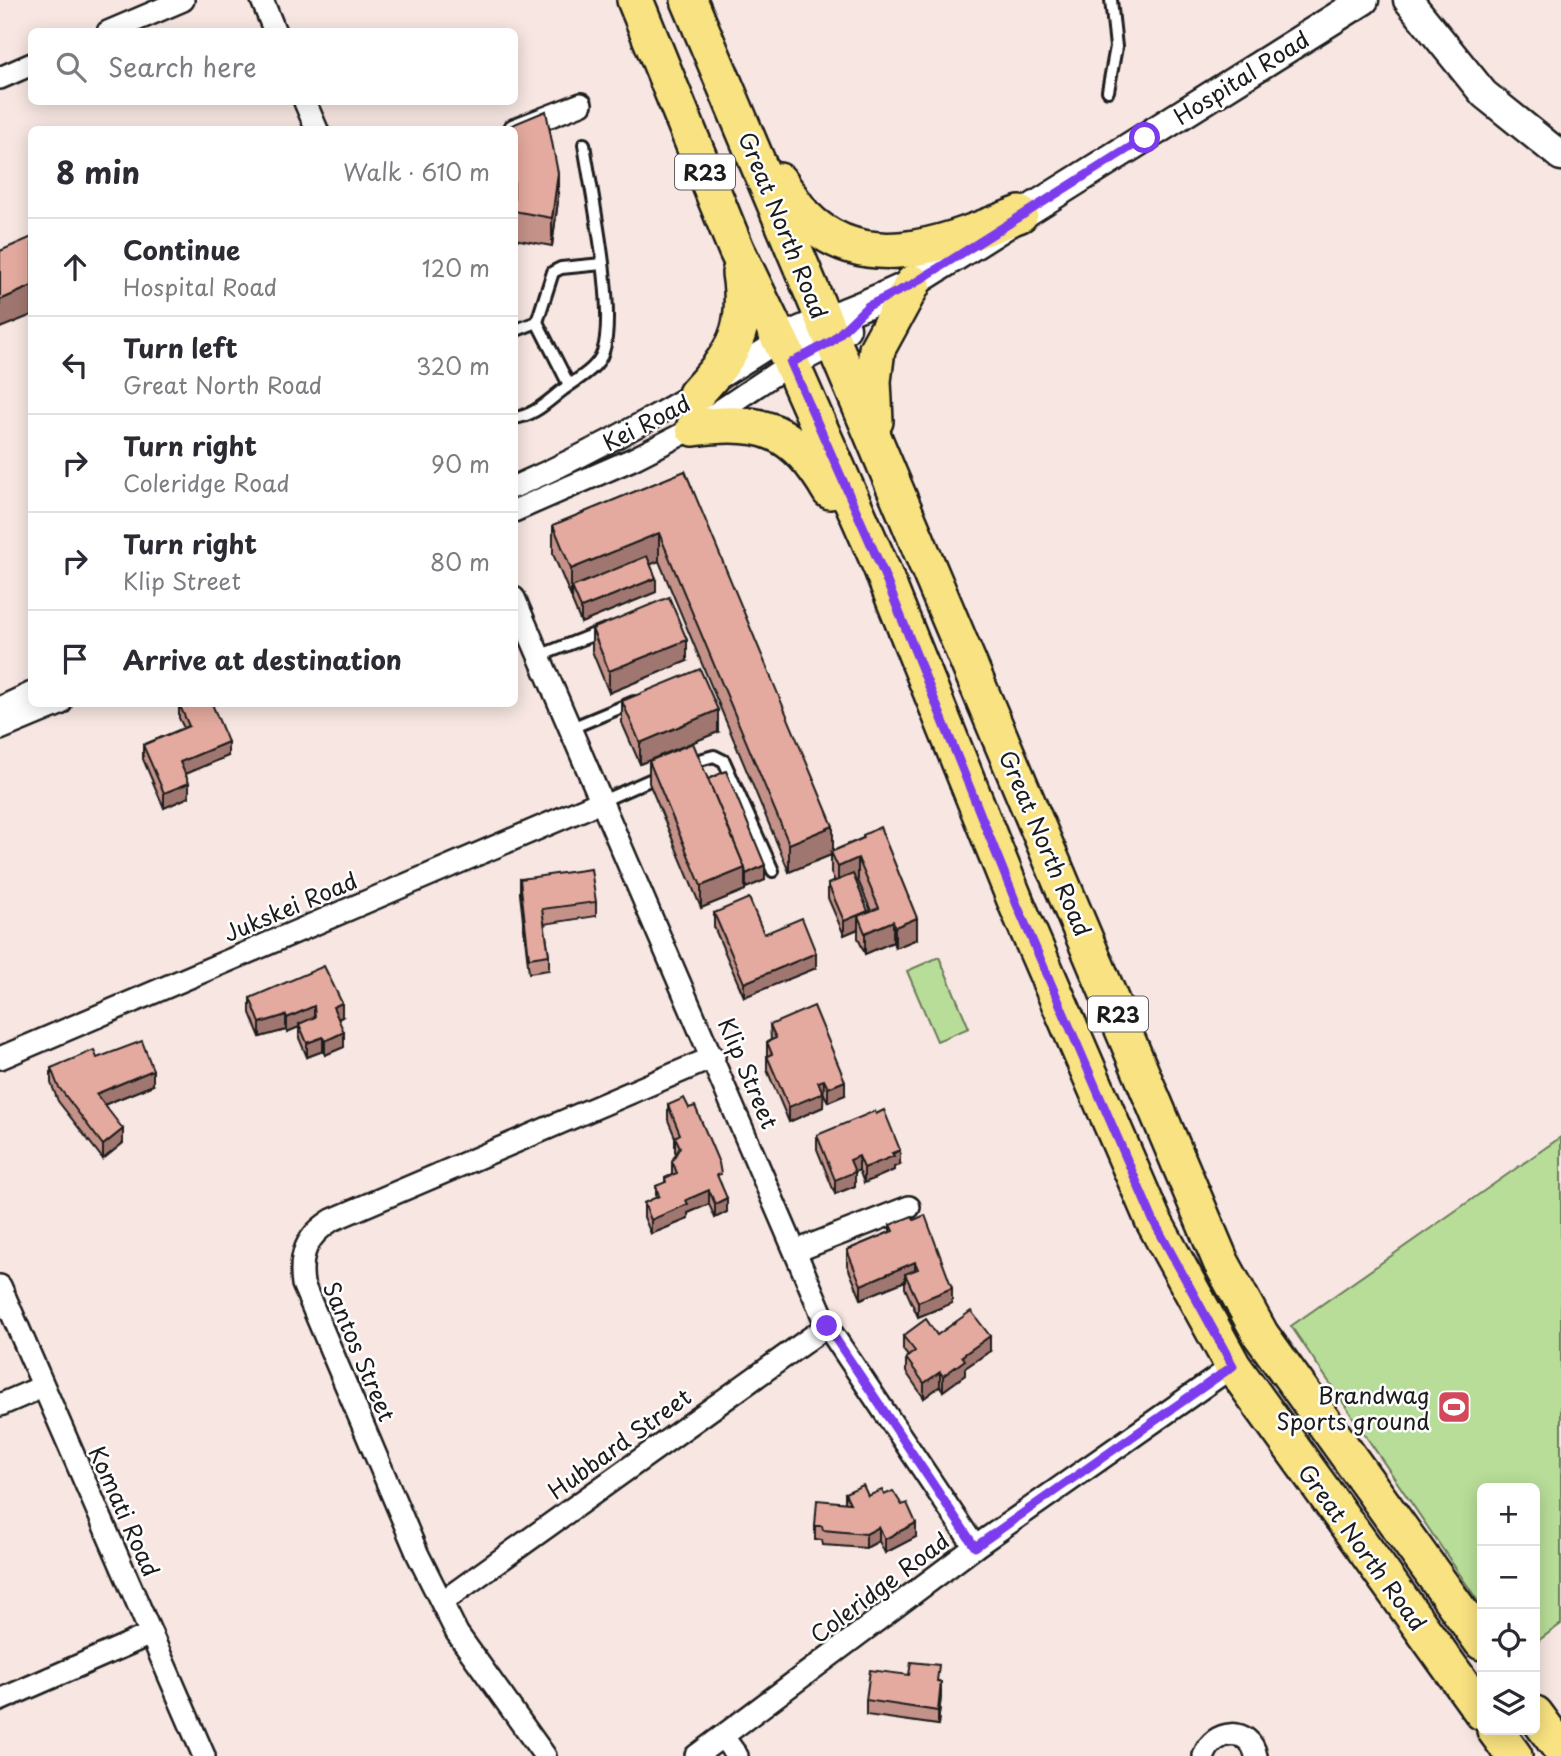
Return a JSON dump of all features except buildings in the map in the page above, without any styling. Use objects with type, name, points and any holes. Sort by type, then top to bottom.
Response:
[{"type":"main road","name":"Great North Road","points":[[635,0],[736,249],[786,351],[881,567],[1017,905],[1153,1220],[1233,1366],[1477,1705]]},
{"type":"main road","name":"Great North Road","points":[[689,0],[751,141],[827,331],[1221,1262],[1261,1335],[1477,1636]]},
{"type":"main road","points":[[751,141],[805,216],[831,235],[857,245],[888,251],[923,248],[1020,214]]},
{"type":"main road","points":[[736,249],[743,320],[727,359],[695,411],[768,428],[797,445],[816,467],[881,567]]},
{"type":"main road","points":[[875,440],[873,381],[877,349],[913,284]]},
{"type":"main road","points":[[1540,1721],[1561,1749]]},
{"type":"main road","points":[[1499,1735],[1514,1756]]},
{"type":"street","points":[[117,28],[183,0]]},
{"type":"street","points":[[262,0],[273,28]]},
{"type":"street","name":"Hospital Road","points":[[786,351],[913,284],[1020,214],[1364,0]]},
{"type":"street","points":[[1408,0],[1484,94],[1561,156]]},
{"type":"street","points":[[0,78],[28,66]]},
{"type":"street","points":[[518,128],[581,104]]},
{"type":"street","points":[[306,105],[315,126]]},
{"type":"street","name":"Kei Road","points":[[518,509],[634,459],[695,411],[786,351]]},
{"type":"street","name":"Kei Road","points":[[518,485],[622,436],[695,411],[786,351]]},
{"type":"street","name":"Klip Street","points":[[518,607],[600,802],[714,1057],[827,1326],[975,1547]]},
{"type":"street","points":[[0,708],[28,695]]},
{"type":"street","points":[[0,729],[53,707]]},
{"type":"street","name":"Jukskei Road","points":[[0,1058],[600,802]]},
{"type":"street","name":"Santos Street","points":[[545,1756],[457,1633],[418,1555],[303,1284],[300,1265],[306,1244],[317,1229],[332,1220],[714,1057]]},
{"type":"street","points":[[796,1251],[909,1207]]},
{"type":"street","name":"Komati Road","points":[[0,1286],[204,1756]]},
{"type":"street","name":"Hubbard Street","points":[[442,1602],[827,1326]]},
{"type":"street","name":"Coleridge Road","points":[[696,1756],[975,1547],[1233,1366]]},
{"type":"street","points":[[0,1405],[42,1387]]},
{"type":"street","points":[[0,1700],[151,1634]]},
{"type":"street","points":[[1204,1756],[1208,1745],[1219,1736],[1234,1733],[1247,1740],[1256,1756]]},
{"type":"street","points":[[723,1737],[737,1756]]},
{"type":"lane","points":[[1108,91],[1116,47],[1111,0]]},
{"type":"lane","points":[[518,417],[528,416],[593,367],[603,354],[607,325],[602,264],[584,144]]},
{"type":"lane","points":[[569,385],[537,322],[553,272],[561,268],[602,264]]},
{"type":"lane","points":[[518,329],[537,322]]},
{"type":"lane","points":[[539,656],[615,626]]},
{"type":"lane","points":[[569,729],[643,698]]},
{"type":"lane","points":[[679,767],[702,757],[714,756],[724,761],[773,871]]},
{"type":"lane","points":[[600,802],[668,772]]},
{"type":"green space","points":[[939,957],[969,1028],[937,1041],[907,971]]},
{"type":"green space","name":"Brandwag Sports ground","points":[[1561,1137],[1561,1624],[1540,1639],[1540,1483],[1477,1483],[1477,1600],[1291,1326]]},
{"type":"place","name":"Brandwag Sports ground","points":[[1454,1407]]},
{"type":"route","points":[[827,1326],[975,1547],[1233,1366],[1153,1220],[1017,905],[881,567],[791,363],[832,341],[868,306],[913,284],[1020,214],[1145,138]]}]
